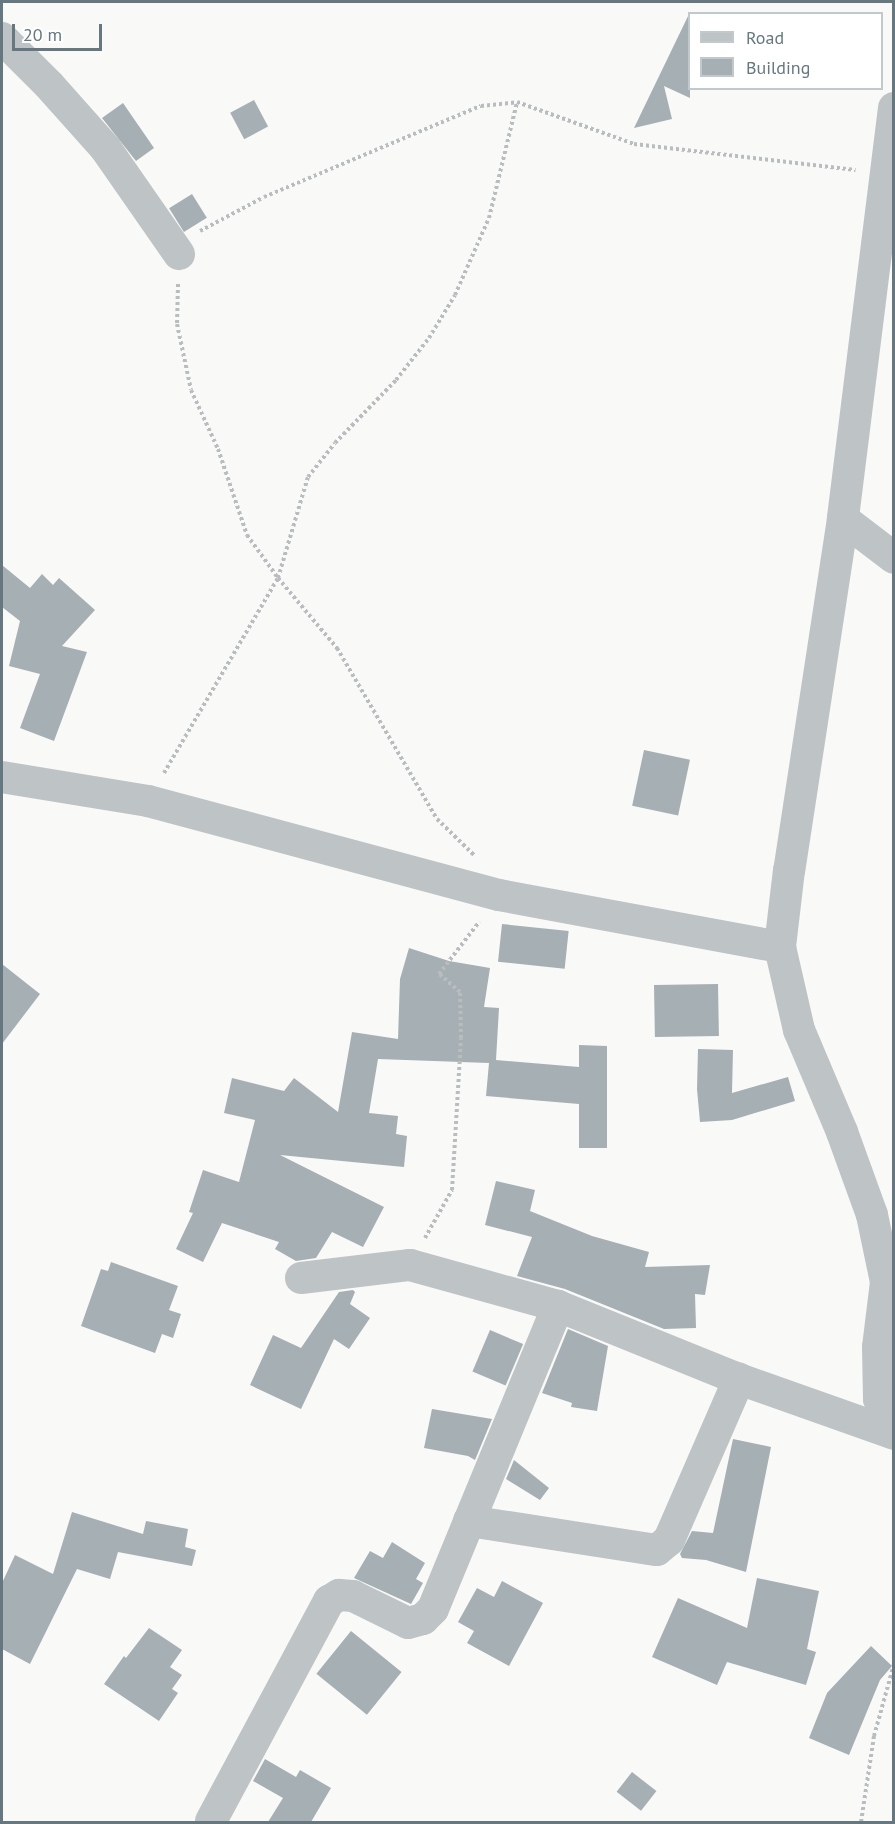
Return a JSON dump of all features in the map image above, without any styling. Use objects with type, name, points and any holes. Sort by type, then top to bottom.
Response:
[{"type":"street","points":[[2,38],[49,85],[106,149],[179,254]]},
{"type":"street","points":[[894,108],[843,519],[789,870],[780,947],[799,1030],[842,1132],[872,1215],[886,1282],[878,1347],[879,1399],[894,1422]]},
{"type":"street","points":[[843,519],[894,558]]},
{"type":"street","points":[[2,777],[148,801],[500,895],[780,947]]},
{"type":"street","points":[[301,1278],[410,1265],[558,1306],[739,1379],[894,1434]]},
{"type":"street","points":[[213,1822],[329,1601],[339,1595],[353,1596],[408,1623],[423,1619],[433,1609],[558,1306]]},
{"type":"street","points":[[469,1521],[657,1550],[669,1540],[739,1379]]},
{"type":"path","points":[[148,801],[278,578],[308,477],[335,443],[409,363],[429,338],[454,295],[489,218],[518,102]]},
{"type":"path","points":[[410,1265],[452,1190],[461,1038],[460,992],[440,974],[500,895],[476,856],[437,819],[337,648],[278,578],[247,535],[218,449],[191,390],[177,324],[179,254],[188,240],[203,229],[264,197],[481,106],[518,102],[634,144],[884,174]]},
{"type":"path","points":[[861,1822],[874,1736],[894,1664]]},
{"type":"building","points":[[688,16],[688,90],[690,90],[690,98],[664,86],[672,119],[634,128]]},
{"type":"building","points":[[254,100],[268,126],[244,139],[230,113]]},
{"type":"building","points":[[123,103],[154,148],[136,161],[102,118]]},
{"type":"building","points":[[192,194],[207,218],[184,232],[169,208]]},
{"type":"building","points":[[2,565],[30,588],[42,574],[53,585],[59,578],[95,610],[62,646],[87,652],[54,741],[20,728],[40,674],[9,666],[20,621],[2,607]]},
{"type":"building","points":[[644,750],[690,760],[678,816],[632,806]]},
{"type":"building","points":[[502,924],[569,931],[565,969],[498,962]]},
{"type":"building","points":[[409,948],[449,961],[490,968],[484,1007],[499,1008],[496,1060],[579,1067],[579,1045],[607,1046],[607,1148],[579,1148],[579,1104],[486,1096],[489,1063],[378,1059],[369,1113],[398,1116],[396,1134],[407,1136],[404,1167],[280,1155],[384,1207],[363,1247],[332,1232],[316,1258],[296,1261],[275,1249],[279,1242],[222,1223],[203,1262],[176,1249],[193,1213],[189,1212],[203,1170],[239,1182],[255,1120],[224,1113],[232,1078],[284,1091],[294,1078],[338,1112],[352,1032],[398,1039],[400,979]]},
{"type":"building","points":[[2,964],[40,994],[2,1044]]},
{"type":"building","points":[[718,984],[719,1036],[655,1037],[654,985]]},
{"type":"building","points":[[698,1049],[733,1050],[732,1093],[788,1077],[795,1101],[732,1120],[700,1122],[697,1089]]},
{"type":"building","points":[[496,1181],[535,1190],[530,1211],[592,1236],[649,1252],[645,1267],[710,1265],[705,1295],[695,1294],[696,1328],[664,1329],[565,1289],[517,1276],[532,1237],[485,1225]]},
{"type":"building","points":[[111,1262],[178,1286],[169,1310],[181,1314],[173,1338],[162,1334],[155,1353],[81,1326],[101,1269],[108,1271]]},
{"type":"building","points":[[353,1290],[355,1292],[350,1304],[370,1318],[349,1349],[334,1339],[301,1409],[250,1385],[273,1335],[301,1348],[339,1292]]},
{"type":"building","points":[[568,1329],[608,1346],[597,1411],[571,1407],[572,1403],[542,1393]]},
{"type":"building","points":[[490,1330],[523,1344],[506,1385],[472,1371]]},
{"type":"building","points":[[432,1409],[492,1419],[475,1460],[468,1456],[424,1448]]},
{"type":"building","points":[[733,1439],[771,1447],[746,1572],[706,1560],[682,1558],[680,1554],[692,1531],[713,1533]]},
{"type":"building","points":[[514,1460],[549,1488],[540,1500],[506,1479]]},
{"type":"building","points":[[72,1512],[143,1534],[146,1521],[188,1529],[185,1547],[196,1550],[192,1566],[118,1552],[110,1579],[77,1569],[30,1664],[2,1649],[2,1583],[15,1555],[53,1574]]},
{"type":"building","points":[[392,1542],[425,1563],[416,1579],[423,1583],[411,1604],[354,1578],[370,1551],[383,1558]]},
{"type":"building","points":[[757,1578],[819,1591],[807,1649],[816,1652],[806,1685],[727,1662],[717,1685],[652,1657],[678,1598],[747,1628]]},
{"type":"building","points":[[502,1581],[543,1603],[509,1666],[467,1643],[474,1631],[458,1622],[477,1588],[494,1597]]},
{"type":"building","points":[[149,1628],[182,1650],[170,1667],[182,1675],[172,1689],[178,1693],[159,1721],[104,1684],[124,1656],[126,1658]]},
{"type":"building","points":[[351,1631],[402,1672],[367,1715],[316,1674]]},
{"type":"building","points":[[871,1646],[892,1666],[880,1680],[849,1755],[809,1738],[827,1693]]},
{"type":"building","points":[[265,1759],[296,1777],[300,1770],[331,1788],[311,1822],[268,1822],[283,1798],[253,1781]]},
{"type":"building","points":[[632,1772],[656,1791],[641,1811],[617,1792]]}]
